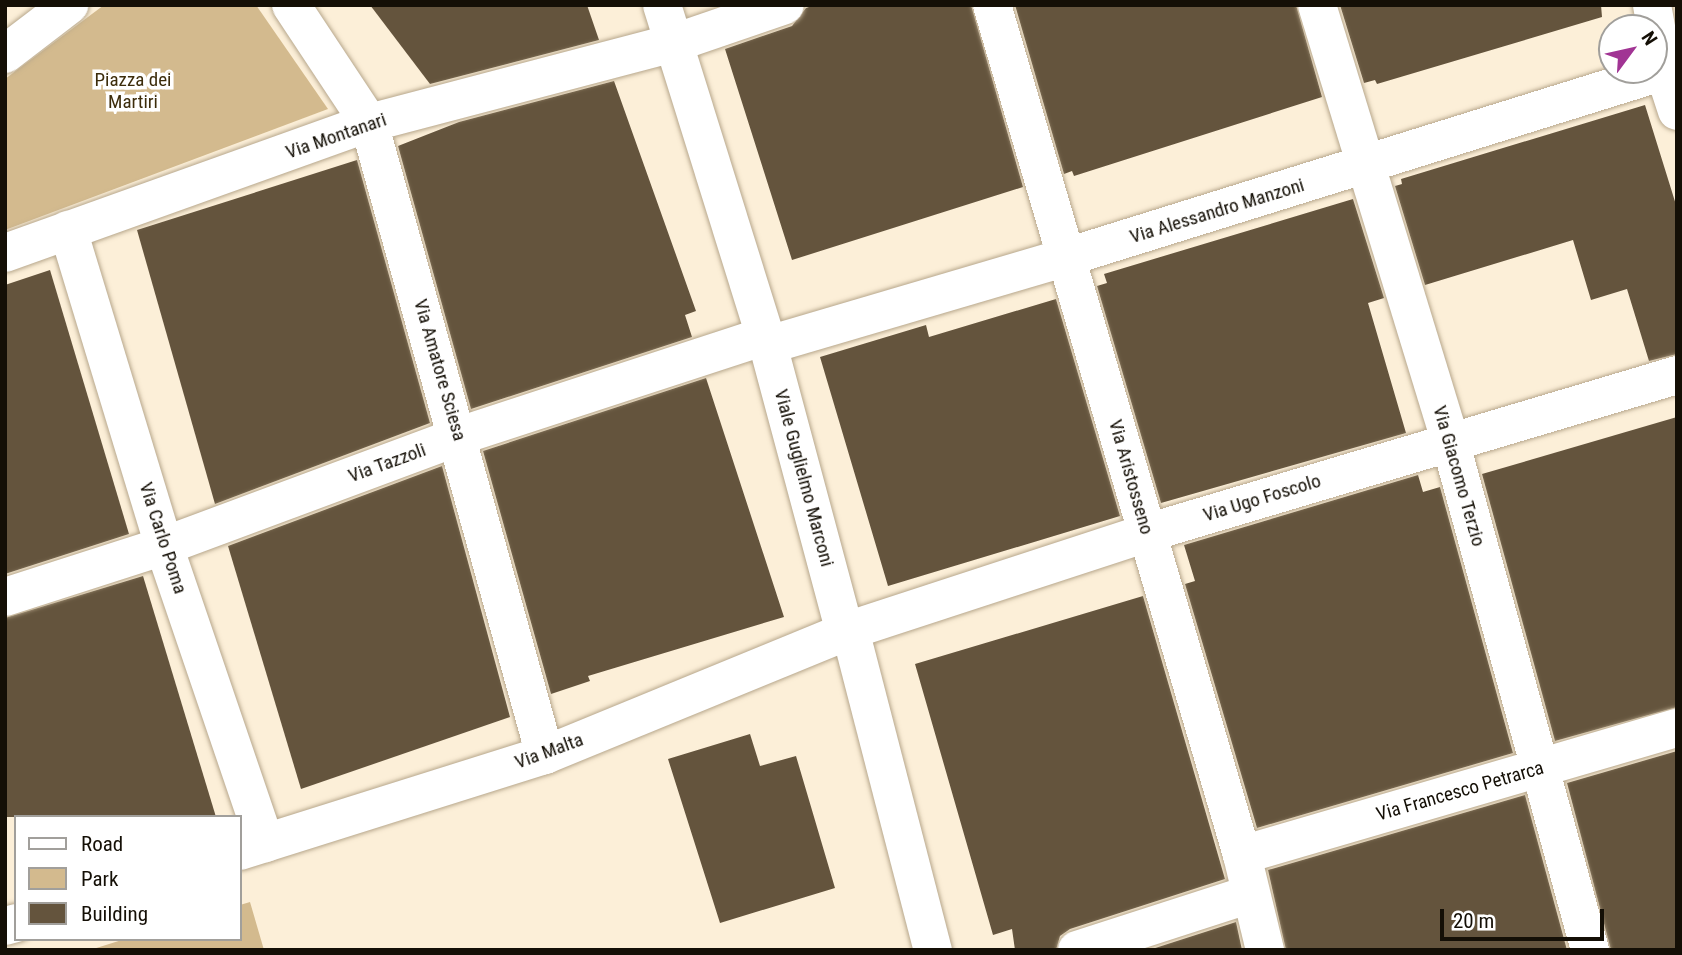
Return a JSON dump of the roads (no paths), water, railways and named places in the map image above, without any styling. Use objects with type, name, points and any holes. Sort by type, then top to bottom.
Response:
[{"type":"street","points":[[5,54],[69,5]]},
{"type":"street","name":"Via Amatore Sciesa","points":[[291,5],[369,123],[459,436],[545,755]]},
{"type":"street","name":"Viale Guglielmo Marconi","points":[[662,5],[768,345],[844,629],[850,630],[933,950]]},
{"type":"street","name":"Via Montanari","points":[[5,253],[369,123],[674,43],[785,5]]},
{"type":"street","name":"Via Aristosseno","points":[[992,5],[1242,855],[1265,950]]},
{"type":"street","name":"Via Giacomo Terzio","points":[[1317,5],[1450,441],[1542,767],[1590,950]]},
{"type":"street","points":[[1652,5],[1670,69],[1677,111]]},
{"type":"street","name":"Via Alessandro Manzoni","points":[[768,345],[1066,257],[1670,69]]},
{"type":"street","name":"Via Carlo Poma","points":[[68,230],[253,847]]},
{"type":"street","name":"Via Tazzoli","points":[[5,597],[164,546],[459,436],[758,338],[768,345]]},
{"type":"street","name":"Via Ugo Foscolo","points":[[850,630],[1147,533],[1677,375]]},
{"type":"street","name":"Via Malta","points":[[253,847],[545,755],[850,630]]},
{"type":"street","name":"Via Francesco Petrarca","points":[[1242,855],[1677,728]]},
{"type":"street","points":[[1077,950],[1251,894]]},
{"type":"park label","name":"Piazza dei Martiri","points":[[133,91]]}]
